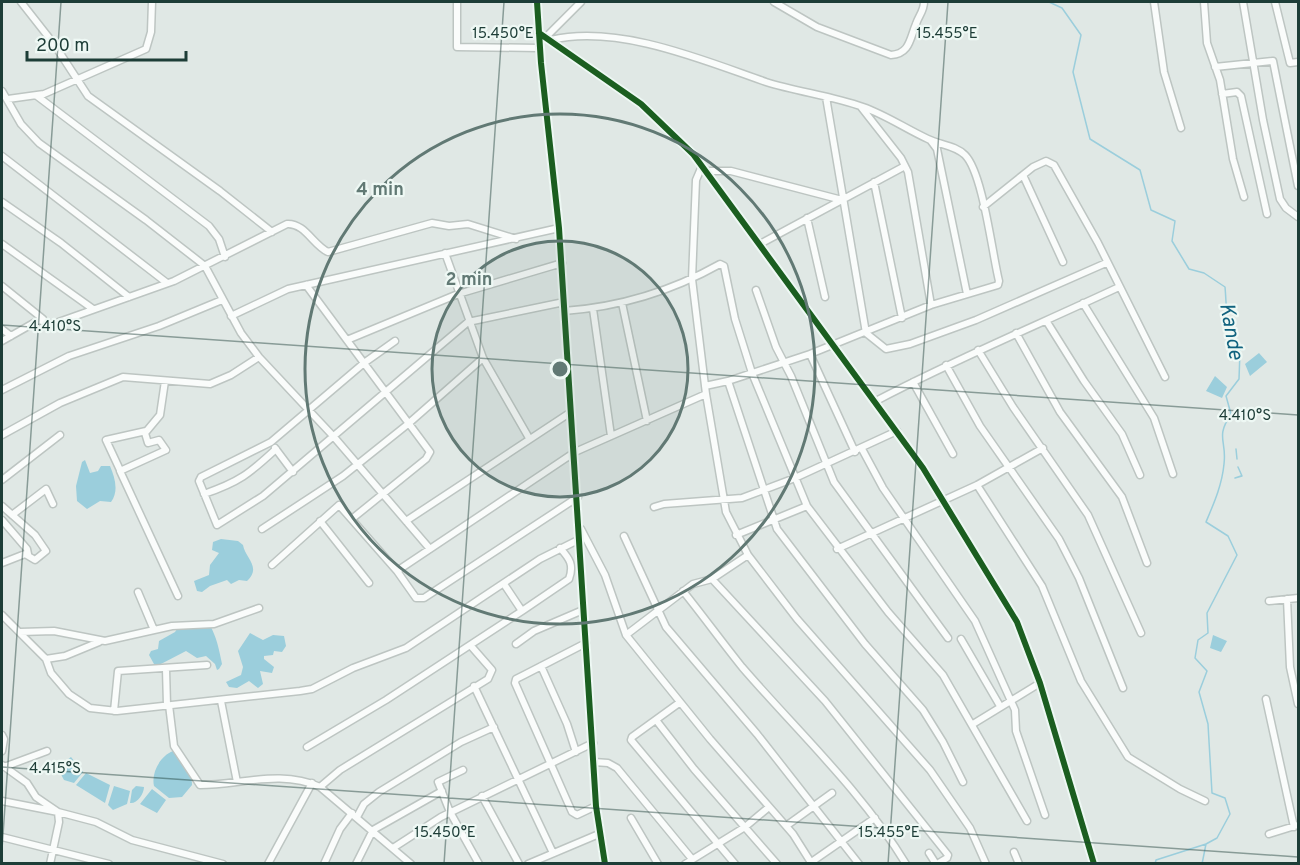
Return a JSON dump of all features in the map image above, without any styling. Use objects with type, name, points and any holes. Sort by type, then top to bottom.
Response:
[{"type":"street","points":[[21,2],[54,44],[75,79],[92,99],[220,191],[272,232]]},
{"type":"street","points":[[8,99],[37,96],[146,49],[151,32],[152,2]]},
{"type":"street","points":[[457,2],[456,47],[540,48]]},
{"type":"street","points":[[537,2],[545,37],[641,104],[704,169],[897,430],[944,501],[1017,622],[1040,684],[1094,864]]},
{"type":"street","points":[[581,2],[545,37],[540,48],[562,263],[596,806],[605,864]]},
{"type":"street","points":[[774,2],[817,27],[891,55],[900,53],[908,47],[916,21],[924,9],[924,2]]},
{"type":"street","points":[[1154,2],[1164,72],[1181,128]]},
{"type":"street","points":[[1204,2],[1207,43],[1222,94],[1233,159],[1244,197]]},
{"type":"street","points":[[1243,2],[1280,199],[1286,208],[1299,217]]},
{"type":"street","points":[[1275,2],[1290,63],[1299,62]]},
{"type":"street","points":[[545,37],[572,35],[632,40],[712,62],[768,82],[861,106],[929,139],[957,148],[965,155],[974,171],[999,283],[932,305],[810,354],[728,381],[705,386]]},
{"type":"street","points":[[1215,67],[1271,60],[1274,63],[1298,186]]},
{"type":"street","points":[[2,91],[21,124],[39,143],[146,220],[205,266],[231,316],[259,357],[334,437],[430,549]]},
{"type":"street","points":[[1222,94],[1237,92],[1241,96],[1267,214]]},
{"type":"street","points":[[37,96],[209,226],[219,239],[225,256]]},
{"type":"street","points":[[826,97],[866,333],[886,349],[910,344],[976,320],[1106,263]]},
{"type":"street","points":[[861,106],[905,166],[932,305]]},
{"type":"street","points":[[929,139],[937,149],[967,294]]},
{"type":"street","points":[[2,156],[167,283]]},
{"type":"street","points":[[983,207],[1023,175],[1046,161],[1054,165],[1098,243],[1165,377]]},
{"type":"street","points":[[760,244],[905,166]]},
{"type":"street","points":[[704,169],[730,171],[842,200]]},
{"type":"street","points":[[704,169],[696,180],[692,279],[706,394],[726,512],[748,555],[797,619],[930,770],[970,828],[986,864]]},
{"type":"street","points":[[1023,175],[1063,262]]},
{"type":"street","points":[[874,182],[902,318]]},
{"type":"street","points":[[2,202],[62,243],[129,297]]},
{"type":"street","points":[[807,218],[825,297]]},
{"type":"street","points":[[2,286],[44,320],[53,324],[167,283],[293,224],[307,232],[328,252],[432,223],[449,226],[468,224],[516,238]]},
{"type":"street","points":[[231,316],[288,289],[559,228]]},
{"type":"street","points":[[2,244],[93,309]]},
{"type":"street","points":[[445,253],[483,358],[529,438]]},
{"type":"street","points":[[347,340],[458,294],[562,263]]},
{"type":"street","points":[[564,311],[593,309],[622,303],[692,279],[720,264],[724,266],[735,319],[752,373],[807,506],[837,549],[943,675],[974,724],[1027,821]]},
{"type":"street","points":[[306,285],[425,444],[430,455],[383,496],[353,518]]},
{"type":"street","points":[[876,401],[946,364],[1047,322],[1119,286]]},
{"type":"street","points":[[756,290],[834,482],[948,638]]},
{"type":"street","points":[[3,386],[69,356],[159,326],[222,300]]},
{"type":"street","points":[[395,341],[364,363],[271,442],[201,477],[199,481],[218,525],[263,496],[293,472],[468,321],[564,302]]},
{"type":"street","points":[[622,303],[647,421]]},
{"type":"street","points":[[1083,303],[1154,418],[1173,474]]},
{"type":"street","points":[[593,309],[610,436]]},
{"type":"street","points":[[2,341],[44,320]]},
{"type":"street","points":[[1047,322],[1084,381],[1122,434],[1140,475]]},
{"type":"street","points":[[2,329],[11,336]]},
{"type":"street","points":[[1016,333],[1056,405],[1122,497],[1147,564]]},
{"type":"street","points":[[978,350],[1088,515],[1141,633]]},
{"type":"street","points":[[810,354],[855,452]]},
{"type":"street","points":[[2,435],[60,403],[123,377],[210,384],[231,375],[259,357]]},
{"type":"street","points":[[262,529],[357,464],[408,424],[483,358]]},
{"type":"street","points":[[946,364],[980,426],[1059,539],[1079,578],[1123,688]]},
{"type":"street","points":[[165,381],[160,416],[146,432],[106,440],[178,596]]},
{"type":"street","points":[[728,381],[772,521],[865,644],[923,710],[943,742],[963,782]]},
{"type":"street","points":[[912,382],[953,454]]},
{"type":"street","points":[[397,571],[574,452],[706,394]]},
{"type":"street","points":[[406,521],[571,412]]},
{"type":"street","points":[[654,507],[664,504],[724,500],[762,490],[862,449],[897,430]]},
{"type":"street","points":[[120,470],[166,450],[159,440],[148,442],[146,432]]},
{"type":"street","points":[[2,480],[60,435]]},
{"type":"street","points":[[271,442],[293,472]]},
{"type":"street","points":[[837,549],[977,485],[1043,448]]},
{"type":"street","points":[[204,494],[231,484],[253,472],[276,449]]},
{"type":"street","points":[[862,449],[904,519],[975,621],[1011,699],[1016,713],[1016,731],[1045,815]]},
{"type":"street","points":[[977,485],[1042,586],[1081,681],[1128,757],[1180,789],[1205,801]]},
{"type":"street","points":[[12,515],[46,489],[53,504]]},
{"type":"street","points":[[272,565],[339,505],[353,518],[397,571],[416,598],[424,598],[578,497]]},
{"type":"street","points":[[2,506],[35,535],[46,551],[33,561],[27,549],[2,520]]},
{"type":"street","points":[[736,535],[807,506]]},
{"type":"street","points":[[320,521],[369,583]]},
{"type":"street","points":[[580,525],[604,575],[626,635],[680,703],[786,826],[810,863],[875,818]]},
{"type":"street","points":[[624,536],[666,627],[816,805],[859,864]]},
{"type":"street","points":[[2,615],[46,659],[56,680],[74,698],[90,708],[114,711],[221,701],[312,689],[353,668],[406,648],[560,548],[580,538]]},
{"type":"street","points":[[308,747],[471,646],[569,579],[572,565],[570,558],[560,548]]},
{"type":"street","points":[[2,563],[28,555]]},
{"type":"street","points":[[626,635],[693,584],[712,579],[748,555]]},
{"type":"street","points":[[712,579],[825,701],[948,855],[936,864],[929,853]]},
{"type":"street","points":[[504,584],[522,611]]},
{"type":"street","points":[[683,591],[742,666],[828,760],[875,818],[906,864]]},
{"type":"street","points":[[138,592],[154,630]]},
{"type":"street","points":[[1269,601],[1299,598]]},
{"type":"street","points":[[1287,599],[1290,667],[1299,704]]},
{"type":"street","points":[[46,659],[65,656],[100,641],[172,626],[214,624],[259,608]]},
{"type":"street","points":[[516,644],[534,631],[583,610]]},
{"type":"street","points":[[19,632],[54,631],[100,641]]},
{"type":"street","points":[[961,639],[1000,706]]},
{"type":"street","points":[[586,642],[516,679],[515,683],[574,814],[596,806]]},
{"type":"street","points":[[320,787],[340,771],[488,679],[492,670],[471,646]]},
{"type":"street","points":[[114,711],[117,672],[207,665]]},
{"type":"street","points":[[541,666],[567,724],[576,752]]},
{"type":"street","points":[[166,669],[174,746],[200,784],[279,779],[312,783],[355,815],[411,864]]},
{"type":"street","points":[[974,724],[1011,699],[1040,684]]},
{"type":"street","points":[[474,686],[553,853]]},
{"type":"street","points":[[1266,699],[1296,826],[1269,834]]},
{"type":"street","points":[[221,701],[237,782]]},
{"type":"street","points":[[680,703],[631,740],[735,864]]},
{"type":"street","points":[[656,720],[694,769],[777,864]]},
{"type":"street","points":[[324,864],[340,829],[364,804],[379,792],[461,742],[494,727]]},
{"type":"street","points":[[2,735],[4,739],[2,751]]},
{"type":"street","points":[[393,848],[450,812],[593,743]]},
{"type":"street","points":[[2,766],[47,751]]},
{"type":"street","points":[[594,762],[608,763],[617,768],[692,859]]},
{"type":"street","points":[[2,766],[27,783],[36,797],[58,812]]},
{"type":"street","points":[[463,770],[438,781],[450,812],[479,864]]},
{"type":"street","points":[[268,864],[312,783]]},
{"type":"street","points":[[356,864],[373,830],[442,791]]},
{"type":"street","points":[[786,826],[832,793]]},
{"type":"street","points":[[482,796],[519,864]]},
{"type":"street","points":[[2,801],[96,822],[132,840],[223,864]]},
{"type":"street","points":[[686,864],[770,807]]},
{"type":"street","points":[[50,864],[59,822],[58,812]]},
{"type":"street","points":[[631,818],[658,864]]},
{"type":"street","points":[[528,864],[599,834]]},
{"type":"street","points":[[2,837],[110,864]]},
{"type":"street","points":[[1014,852],[1019,864]]},
{"type":"water","points":[[1259,353],[1267,362],[1250,376],[1245,364]]},
{"type":"water","points":[[1215,376],[1227,387],[1222,398],[1206,391]]},
{"type":"water","points":[[85,460],[90,473],[98,471],[101,466],[110,466],[116,489],[111,502],[100,501],[87,509],[77,501],[76,486],[82,462]]},
{"type":"water","points":[[221,539],[238,541],[243,545],[253,567],[251,576],[247,581],[239,580],[231,584],[227,580],[210,586],[202,592],[197,591],[194,581],[209,575],[210,565],[219,553],[212,550],[213,542]]},
{"type":"water","points":[[209,623],[220,653],[222,664],[219,669],[217,670],[215,664],[206,656],[197,658],[186,651],[159,665],[154,664],[149,655],[151,651],[158,649],[159,641],[175,632],[179,626]]},
{"type":"water","points":[[250,633],[263,640],[273,635],[284,636],[286,646],[282,652],[274,651],[273,655],[264,656],[264,659],[274,667],[272,673],[260,671],[263,684],[258,688],[249,681],[237,688],[229,687],[226,682],[241,675],[243,667],[238,651]]},
{"type":"water","points":[[1213,635],[1227,641],[1221,652],[1210,648]]},
{"type":"water","points":[[173,751],[187,765],[192,785],[182,797],[169,798],[154,786],[153,781],[160,761]]},
{"type":"water","points":[[71,757],[83,772],[74,783],[64,780],[57,767]]},
{"type":"water","points":[[86,773],[110,785],[105,803],[76,785]]},
{"type":"water","points":[[114,786],[130,791],[127,804],[113,810],[108,805]]},
{"type":"water","points":[[136,786],[144,787],[143,793],[138,800],[130,803],[132,790]]},
{"type":"water","points":[[152,789],[166,800],[157,813],[140,804]]},
{"type":"waterway","name":"Kande","points":[[1049,2],[1062,8],[1081,35],[1073,72],[1090,139],[1140,170],[1151,210],[1175,221],[1172,241],[1189,269],[1204,273],[1225,287],[1229,329],[1240,351],[1239,379],[1226,396],[1231,414],[1223,434],[1225,456],[1223,472],[1206,522],[1228,536],[1237,555],[1207,613],[1208,633],[1198,640],[1195,658],[1207,671],[1199,692],[1208,724],[1212,793],[1225,798],[1230,814],[1217,838],[1206,844],[1202,864]]},
{"type":"waterway","points":[[1236,449],[1237,459]]},
{"type":"waterway","points":[[1238,467],[1242,476],[1235,478],[1241,476]]},
{"type":"waterway","points":[[1155,864],[1156,860],[1206,844]]},
{"type":"cycle path","points":[[537,2],[541,63],[559,228],[596,806],[605,864]]},
{"type":"cycle path","points":[[539,33],[641,104],[693,154],[923,468],[1017,622],[1040,683],[1094,864]]}]
